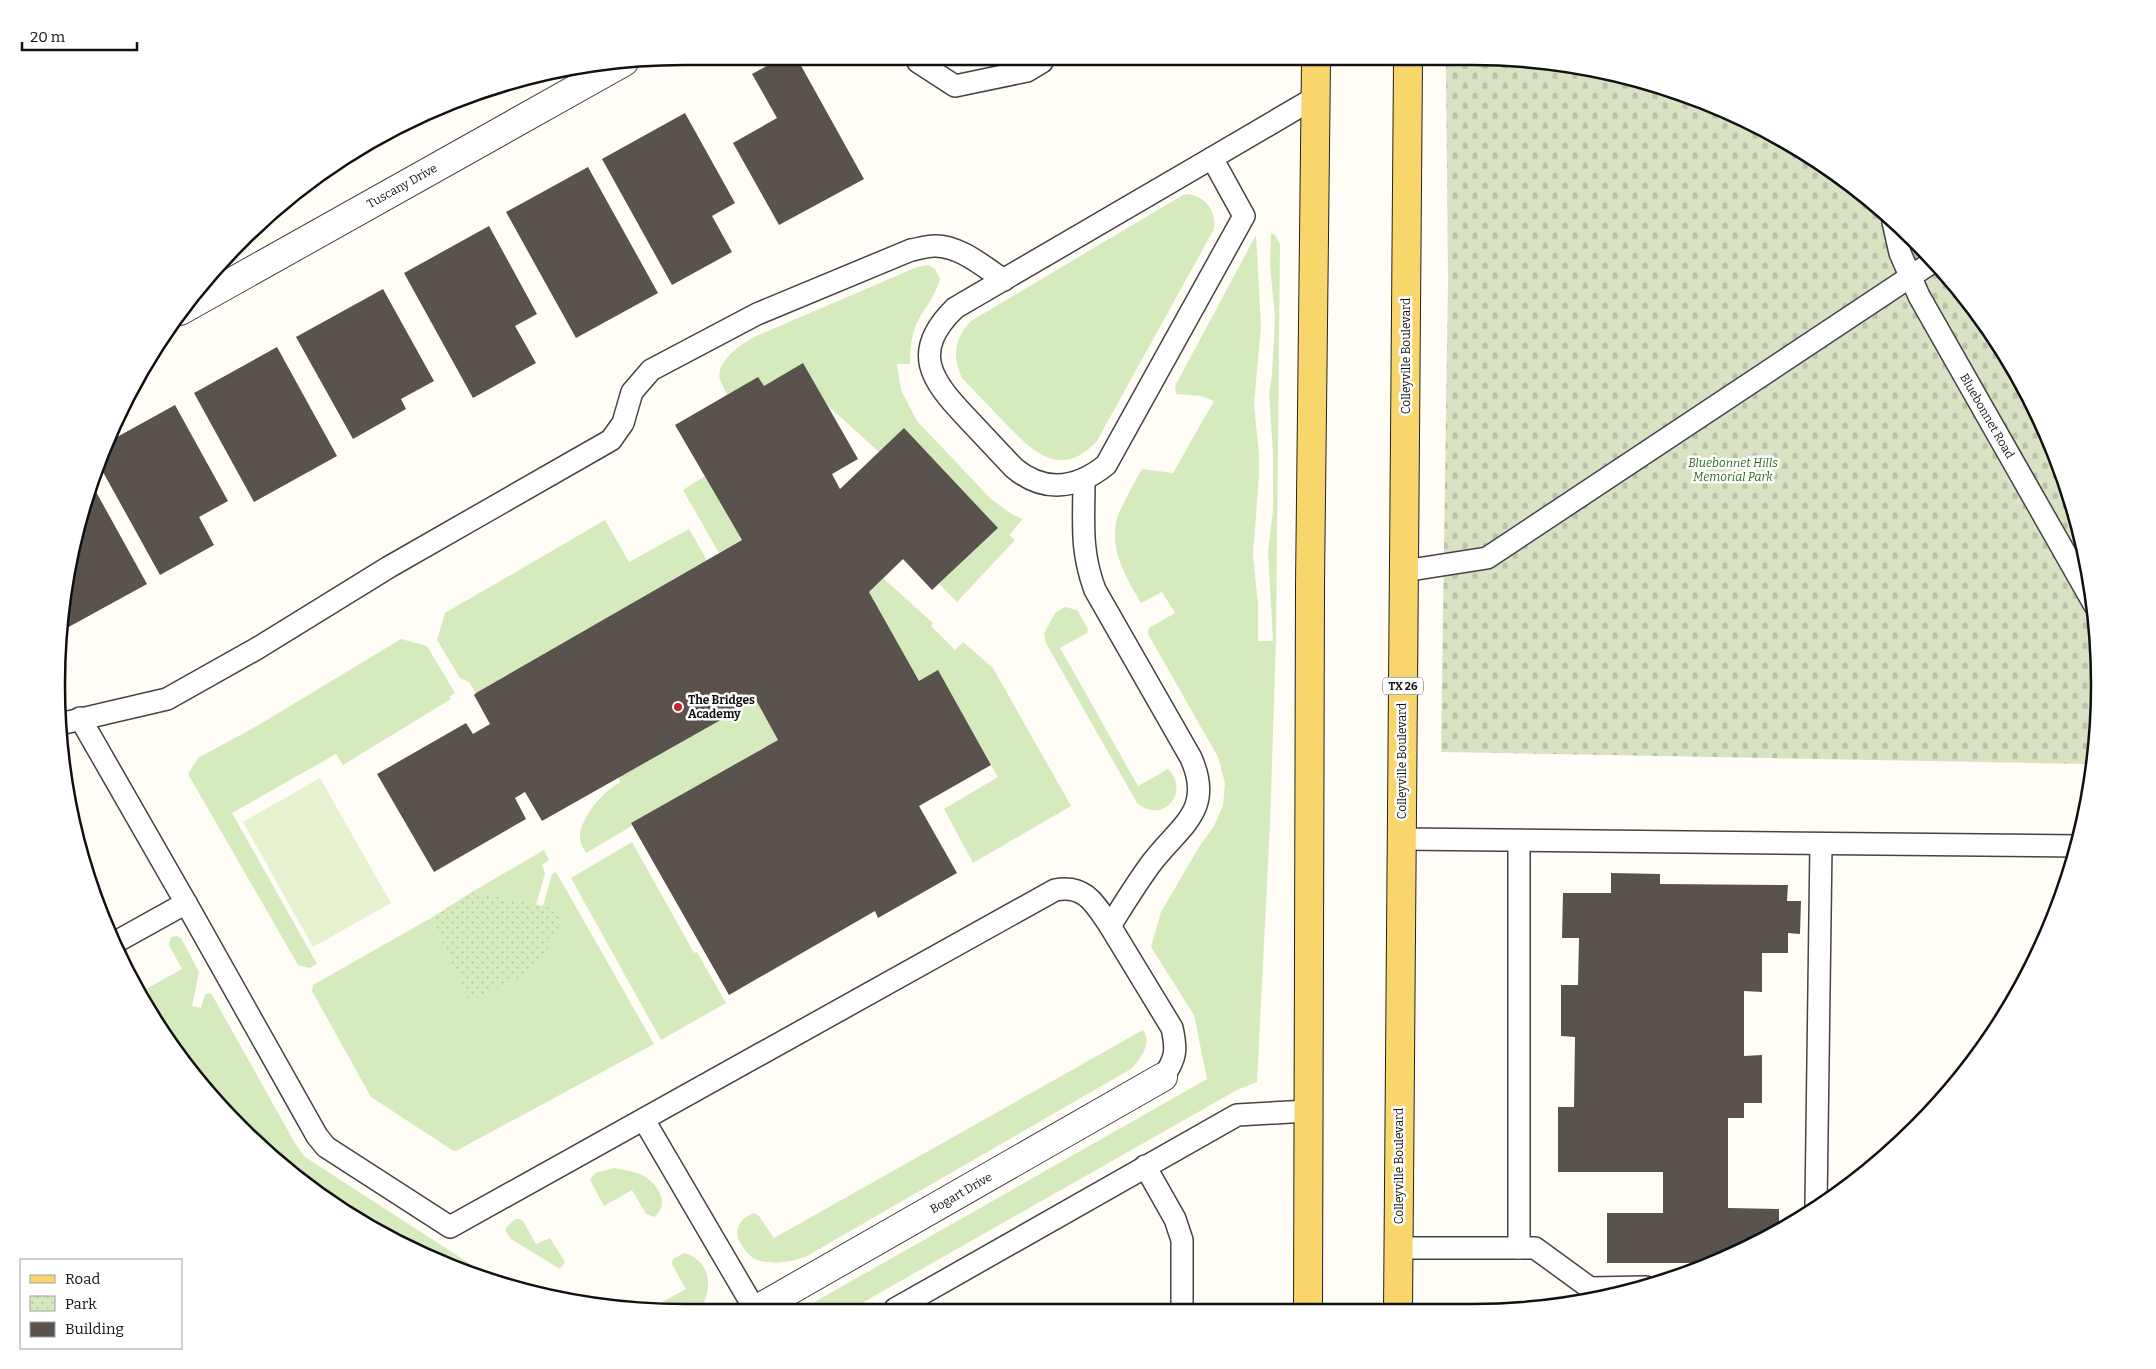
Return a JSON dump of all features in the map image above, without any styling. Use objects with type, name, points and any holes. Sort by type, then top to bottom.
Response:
[{"type":"main road","points":[[1308,1304],[1310,585],[1316,65]]},
{"type":"main road","name":"Colleyville Boulevard","points":[[1398,1304],[1408,65]]},
{"type":"street","name":"Tuscany Drive","points":[[210,287],[227,273],[610,69]]},
{"type":"street","name":"Bogart Drive","points":[[766,1304],[1164,1078]]},
{"type":"lane","points":[[922,65],[954,86],[1027,71],[1037,65]]},
{"type":"lane","points":[[1212,158],[1244,216],[1106,465],[1084,480],[1048,484],[1037,483],[1027,478],[1014,468],[943,393],[934,378],[930,361],[930,345],[940,323],[954,308],[1316,97]]},
{"type":"lane","name":"Bluebonnet Road","points":[[1895,233],[1900,253],[1919,296],[2082,584]]},
{"type":"lane","points":[[66,722],[167,699],[256,648],[389,567],[611,440],[623,422],[632,392],[651,370],[757,314],[911,250],[935,246],[953,250],[969,257],[1004,280]]},
{"type":"lane","points":[[1404,571],[1487,558],[1927,265]]},
{"type":"lane","points":[[1084,480],[1084,548],[1087,568],[1095,590],[1191,758],[1198,775],[1199,790],[1196,804],[1188,821],[1141,877],[1110,926]]},
{"type":"lane","points":[[80,718],[317,1136],[326,1147],[450,1227],[1055,890],[1067,888],[1090,898],[1110,926],[1172,1028],[1176,1044],[1174,1062],[1164,1078]]},
{"type":"lane","points":[[1402,839],[2070,846]]},
{"type":"lane","points":[[1518,841],[1519,1248]]},
{"type":"lane","points":[[1816,1200],[1821,844]]},
{"type":"lane","points":[[120,940],[186,903]]},
{"type":"lane","points":[[904,1304],[1236,1115],[1308,1111]]},
{"type":"lane","points":[[644,1120],[752,1304]]},
{"type":"lane","points":[[1145,1166],[1175,1219],[1182,1240],[1182,1304]]},
{"type":"lane","points":[[1399,1248],[1535,1248],[1590,1288],[1611,1288]]},
{"type":"green space","name":"Bluebonnet Hills Memorial Park","points":[[1446,65],[1512,66],[1552,70],[1632,86],[1671,98],[1709,112],[1781,148],[1816,169],[1849,193],[1910,246],[1963,307],[1987,340],[2008,375],[2044,447],[2070,524],[2086,604],[2091,684],[2090,725],[2086,764],[1441,752],[1448,279]]},
{"type":"green space","points":[[1189,194],[1201,199],[1209,206],[1212,211],[1214,229],[1097,441],[1084,453],[1071,459],[1059,460],[1048,458],[1037,452],[1026,444],[962,378],[956,355],[956,348],[961,334],[971,321],[1183,195]]},
{"type":"green space","points":[[1271,233],[1275,235],[1280,244],[1276,640],[1270,824],[1257,1082],[1237,1090],[860,1304],[811,1304],[1207,1079],[1194,1015],[1151,947],[1161,912],[1199,847],[1214,826],[1223,806],[1225,783],[1218,757],[1148,634],[1149,628],[1175,613],[1162,592],[1141,603],[1124,572],[1116,549],[1115,537],[1119,513],[1142,469],[1173,473],[1214,401],[1201,396],[1176,394],[1175,386],[1256,235],[1261,326],[1254,404],[1259,476],[1253,555],[1258,604],[1258,641],[1273,641],[1268,552],[1273,510],[1273,454],[1269,393],[1272,375],[1275,316],[1270,266]]},
{"type":"green space","points":[[928,265],[935,269],[940,279],[936,291],[914,330],[910,364],[897,364],[901,390],[917,421],[991,499],[1013,515],[1023,519],[1009,535],[1015,540],[957,602],[939,584],[998,528],[904,429],[879,452],[825,403],[803,364],[764,386],[727,395],[719,373],[730,355],[754,337],[917,267]]},
{"type":"green space","points":[[705,476],[742,540],[719,553],[683,490]]},
{"type":"green space","points":[[605,520],[629,562],[689,529],[707,560],[476,693],[469,682],[460,678],[437,640],[445,613]]},
{"type":"green space","points":[[883,578],[933,623],[931,626],[955,650],[963,642],[993,668],[1071,806],[973,863],[944,809],[998,777],[938,671],[919,681],[869,592]]},
{"type":"green space","points":[[1065,607],[1077,610],[1088,629],[1087,633],[1060,648],[1138,786],[1168,769],[1174,778],[1177,787],[1175,796],[1171,803],[1164,808],[1156,810],[1147,809],[1137,803],[1046,643],[1044,634],[1055,613]]},
{"type":"green space","points":[[401,639],[427,646],[455,693],[449,697],[451,699],[343,765],[336,754],[232,813],[317,964],[310,968],[298,965],[188,774],[198,758],[257,726]]},
{"type":"green space","points":[[756,700],[778,740],[631,823],[632,826],[586,853],[580,840],[585,819],[601,797],[621,782],[618,778]]},
{"type":"green space","points":[[320,778],[391,903],[313,947],[243,822]]},
{"type":"green space","points":[[632,842],[694,953],[697,952],[726,1003],[661,1040],[571,878]]},
{"type":"green space","points":[[544,850],[549,860],[542,865],[545,873],[536,905],[472,892]]},
{"type":"green space","points":[[556,872],[654,1044],[456,1151],[452,1150],[371,1097],[312,991],[313,985],[431,918],[469,1000],[559,909],[543,906],[552,874]]},
{"type":"green space","points":[[472,892],[559,909],[564,918],[536,969],[469,1001],[431,918]]},
{"type":"green space","points":[[177,936],[181,938],[199,972],[192,1006],[201,1008],[205,994],[211,993],[296,1145],[305,1157],[476,1268],[447,1257],[411,1240],[340,1200],[307,1176],[246,1123],[193,1062],[169,1029],[146,989],[182,969],[169,945],[171,937]]},
{"type":"green space","points":[[1143,1030],[1147,1040],[1146,1045],[1141,1056],[1131,1069],[805,1257],[779,1262],[765,1262],[753,1258],[738,1239],[740,1223],[750,1215],[754,1213],[759,1216],[774,1238]]},
{"type":"green space","points":[[614,1168],[640,1174],[654,1184],[661,1195],[662,1207],[654,1217],[646,1214],[632,1190],[604,1206],[590,1180],[595,1173]]},
{"type":"green space","points":[[515,1219],[523,1221],[536,1244],[550,1238],[565,1262],[560,1269],[511,1239],[506,1232],[506,1228]]},
{"type":"green space","points":[[684,1253],[693,1257],[704,1268],[708,1283],[703,1304],[659,1303],[686,1289],[672,1264],[673,1259]]},
{"type":"building","points":[[768,65],[801,65],[864,179],[779,225],[733,143],[777,118],[752,74]]},
{"type":"building","points":[[685,113],[735,203],[712,216],[732,252],[672,285],[602,159]]},
{"type":"building","points":[[588,167],[658,293],[576,338],[506,212]]},
{"type":"building","points":[[489,226],[537,314],[515,326],[536,363],[473,398],[404,273]]},
{"type":"building","points":[[383,289],[434,381],[401,399],[406,409],[353,439],[296,337]]},
{"type":"building","points":[[277,347],[337,456],[254,502],[194,393]]},
{"type":"building","points":[[803,363],[858,459],[832,474],[840,489],[904,428],[998,528],[932,590],[903,559],[869,592],[919,681],[938,670],[991,765],[919,806],[957,873],[878,918],[875,911],[729,995],[631,823],[778,740],[756,700],[542,821],[525,792],[515,798],[526,819],[434,872],[377,774],[466,723],[473,734],[490,724],[474,695],[476,693],[742,540],[675,425],[758,377],[764,386]]},
{"type":"building","points":[[175,405],[228,501],[199,517],[214,545],[160,575],[103,472],[117,437]]},
{"type":"building","points":[[96,492],[147,584],[68,628],[77,564]]},
{"type":"building","points":[[1611,873],[1660,874],[1660,884],[1788,885],[1787,901],[1801,901],[1800,934],[1788,933],[1788,953],[1762,953],[1762,992],[1744,991],[1744,1056],[1762,1055],[1762,1103],[1744,1103],[1744,1118],[1728,1118],[1728,1208],[1779,1209],[1779,1222],[1745,1240],[1693,1263],[1607,1263],[1607,1213],[1663,1213],[1663,1172],[1558,1172],[1558,1107],[1574,1107],[1575,1037],[1561,1036],[1561,985],[1578,985],[1579,938],[1562,938],[1563,893],[1611,893]]},
{"type":"place","name":"The Bridges Academy","points":[[678,707]]}]
